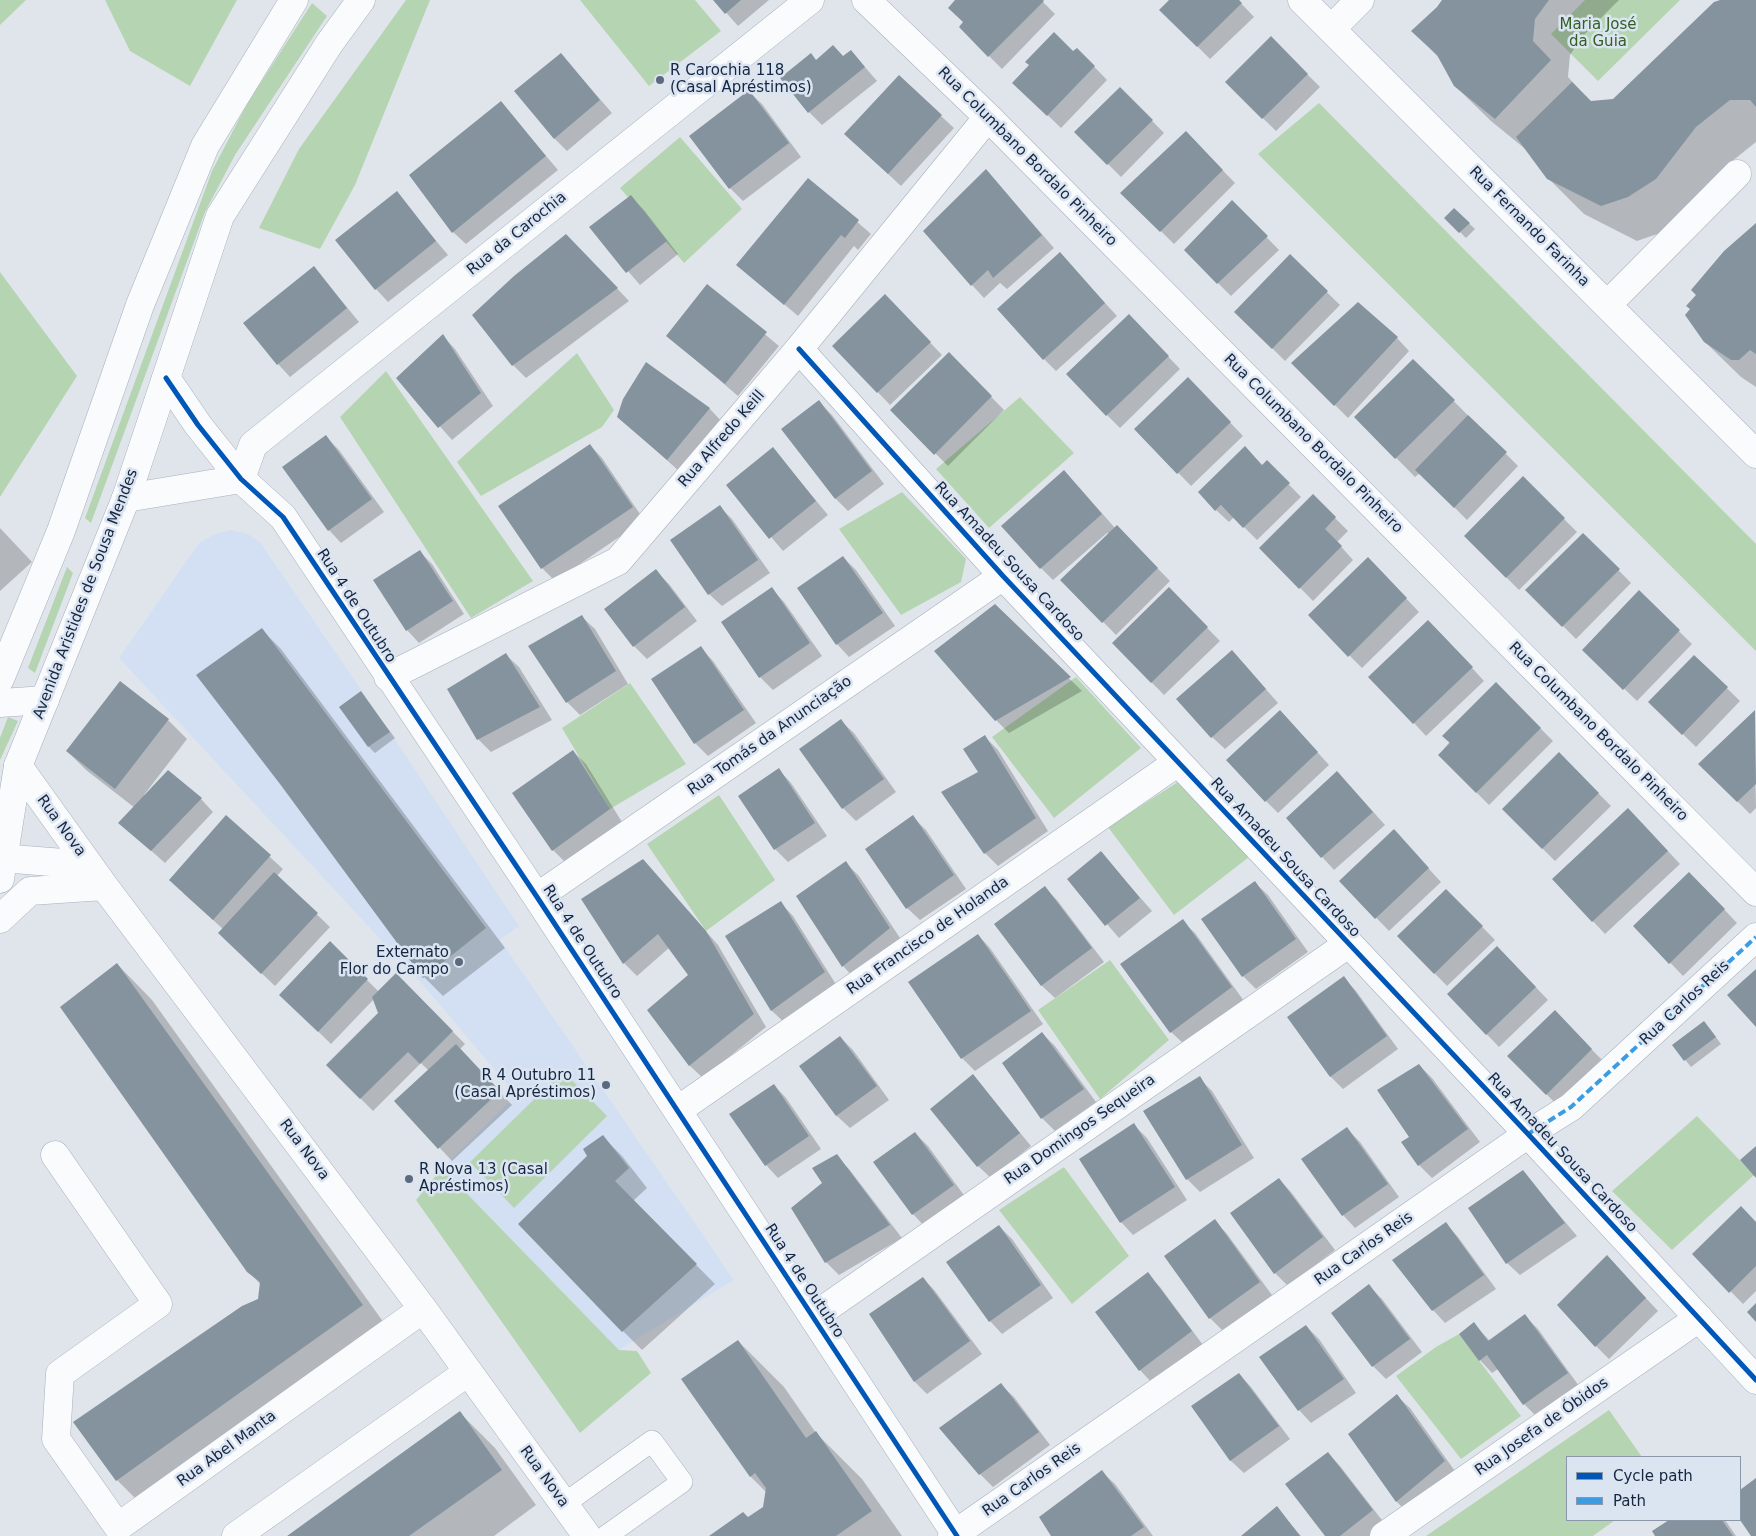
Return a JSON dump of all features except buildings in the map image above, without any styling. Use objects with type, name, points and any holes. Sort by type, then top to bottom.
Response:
[{"type":"street","points":[[0,679],[61,531],[140,306],[205,146],[294,0]]},
{"type":"street","name":"Avenida Aristides de Sousa Mendes","points":[[1,865],[18,766],[126,498],[220,216],[329,44],[361,0]]},
{"type":"street","name":"Rua da Carochia","points":[[241,479],[253,445],[810,0]]},
{"type":"street","name":"Rua Columbano Bordalo Pinheiro","points":[[866,0],[988,117],[1756,892]]},
{"type":"street","name":"Rua Fernando Farinha","points":[[1302,0],[1607,305],[1752,442]]},
{"type":"street","points":[[1331,29],[1360,0]]},
{"type":"street","name":"Rua Alfredo Keill","points":[[388,677],[618,561],[799,349],[988,117]]},
{"type":"street","points":[[1607,305],[1737,174]]},
{"type":"street","name":"Rua Amadeu Sousa Cardoso","points":[[799,349],[1003,576],[1528,1134],[1756,1380]]},
{"type":"street","name":"Rua 4 de Outubro","points":[[166,378],[198,426],[241,479],[283,516],[388,677],[678,1110],[955,1535]]},
{"type":"street","points":[[126,498],[241,479]]},
{"type":"street","name":"Rua Tomás da Anunciação","points":[[537,897],[1003,576]]},
{"type":"street","points":[[0,703],[45,700]]},
{"type":"street","name":"Rua Francisco de Holanda","points":[[678,1110],[1178,762]]},
{"type":"street","name":"Rua Nova","points":[[18,766],[97,876],[423,1308],[587,1536]]},
{"type":"street","points":[[1,865],[97,876]]},
{"type":"street","points":[[0,919],[30,891],[97,876]]},
{"type":"street","name":"Rua Carlos Reis","points":[[955,1535],[1528,1134],[1571,1107],[1756,937]]},
{"type":"street","name":"Rua Domingos Sequeira","points":[[813,1317],[1348,944]]},
{"type":"street","name":"Rua Abel Manta","points":[[55,1155],[158,1304],[60,1374],[56,1439],[118,1527],[423,1308]]},
{"type":"street","name":"Rua Josefa de Óbidos","points":[[1384,1536],[1699,1318]]},
{"type":"street","points":[[236,1536],[468,1372]]},
{"type":"lane","points":[[564,1504],[652,1441],[682,1482],[606,1536]]},
{"type":"shaded area","name":"Externato Flor do Campo","points":[[231,530],[248,534],[260,542],[390,732],[519,926],[500,940],[734,1280],[619,1350],[442,1168],[516,1095],[423,985],[119,658],[199,543],[215,534]]},
{"type":"green space","points":[[0,0],[26,0],[0,25]]},
{"type":"green space","points":[[105,0],[237,0],[190,86],[130,51]]},
{"type":"green space","points":[[406,0],[430,0],[355,185],[320,249],[259,228],[299,149]]},
{"type":"green space","points":[[580,0],[695,0],[721,31],[649,86]]},
{"type":"green space","name":"Maria José da Guia","points":[[1585,0],[1680,0],[1598,81],[1551,34]]},
{"type":"green space","points":[[312,3],[327,16],[235,155],[205,212],[91,523],[85,518],[212,171],[247,104]]},
{"type":"green space","points":[[1319,103],[1756,544],[1756,651],[1258,154]]},
{"type":"green space","points":[[680,137],[742,209],[684,263],[620,188]]},
{"type":"green space","points":[[0,272],[77,376],[0,497]]},
{"type":"green space","points":[[577,353],[614,410],[602,427],[481,496],[457,462]]},
{"type":"green space","points":[[386,371],[533,581],[471,618],[340,417]]},
{"type":"green space","points":[[1020,397],[1074,453],[989,528],[936,469]]},
{"type":"green space","points":[[902,492],[966,559],[961,582],[901,615],[839,529]]},
{"type":"green space","points":[[67,567],[73,573],[35,673],[28,668]]},
{"type":"green space","points":[[1076,677],[1141,748],[1054,818],[992,737]]},
{"type":"green space","points":[[630,683],[686,764],[610,809],[562,728]]},
{"type":"green space","points":[[8,717],[18,721],[0,760],[0,738]]},
{"type":"green space","points":[[1181,780],[1249,857],[1174,915],[1108,827]]},
{"type":"green space","points":[[719,795],[775,880],[706,931],[647,844]]},
{"type":"green space","points":[[1110,960],[1169,1040],[1100,1099],[1038,1010]]},
{"type":"green space","points":[[563,1071],[607,1116],[514,1208],[470,1162]]},
{"type":"green space","points":[[1697,1116],[1754,1175],[1672,1250],[1612,1191]]},
{"type":"green space","points":[[1064,1167],[1129,1256],[1072,1304],[999,1210]]},
{"type":"green space","points":[[442,1168],[619,1350],[637,1351],[651,1373],[580,1433],[416,1200]]},
{"type":"green space","points":[[1459,1334],[1521,1416],[1461,1459],[1396,1376],[1436,1347]]},
{"type":"green space","points":[[1609,1410],[1641,1456],[1566,1456],[1566,1521],[1614,1521],[1593,1536],[1426,1536]]},
{"type":"marked path","points":[[1528,1134],[1571,1107],[1756,937]]},
{"type":"cycle path","points":[[799,349],[1003,576],[1528,1134],[1756,1380]]},
{"type":"cycle path","points":[[166,378],[198,425],[241,479],[283,517],[537,897],[957,1536]]},
{"type":"place","name":"R Carochia 118 (Casal Apréstimos)","points":[[660,80]]},
{"type":"place","name":"Externato Flor do Campo","points":[[459,962]]},
{"type":"place","name":"R 4 Outubro 11 (Casal Apréstimos)","points":[[606,1085]]},
{"type":"place","name":"R Nova 13 (Casal Apréstimos)","points":[[409,1179]]}]
